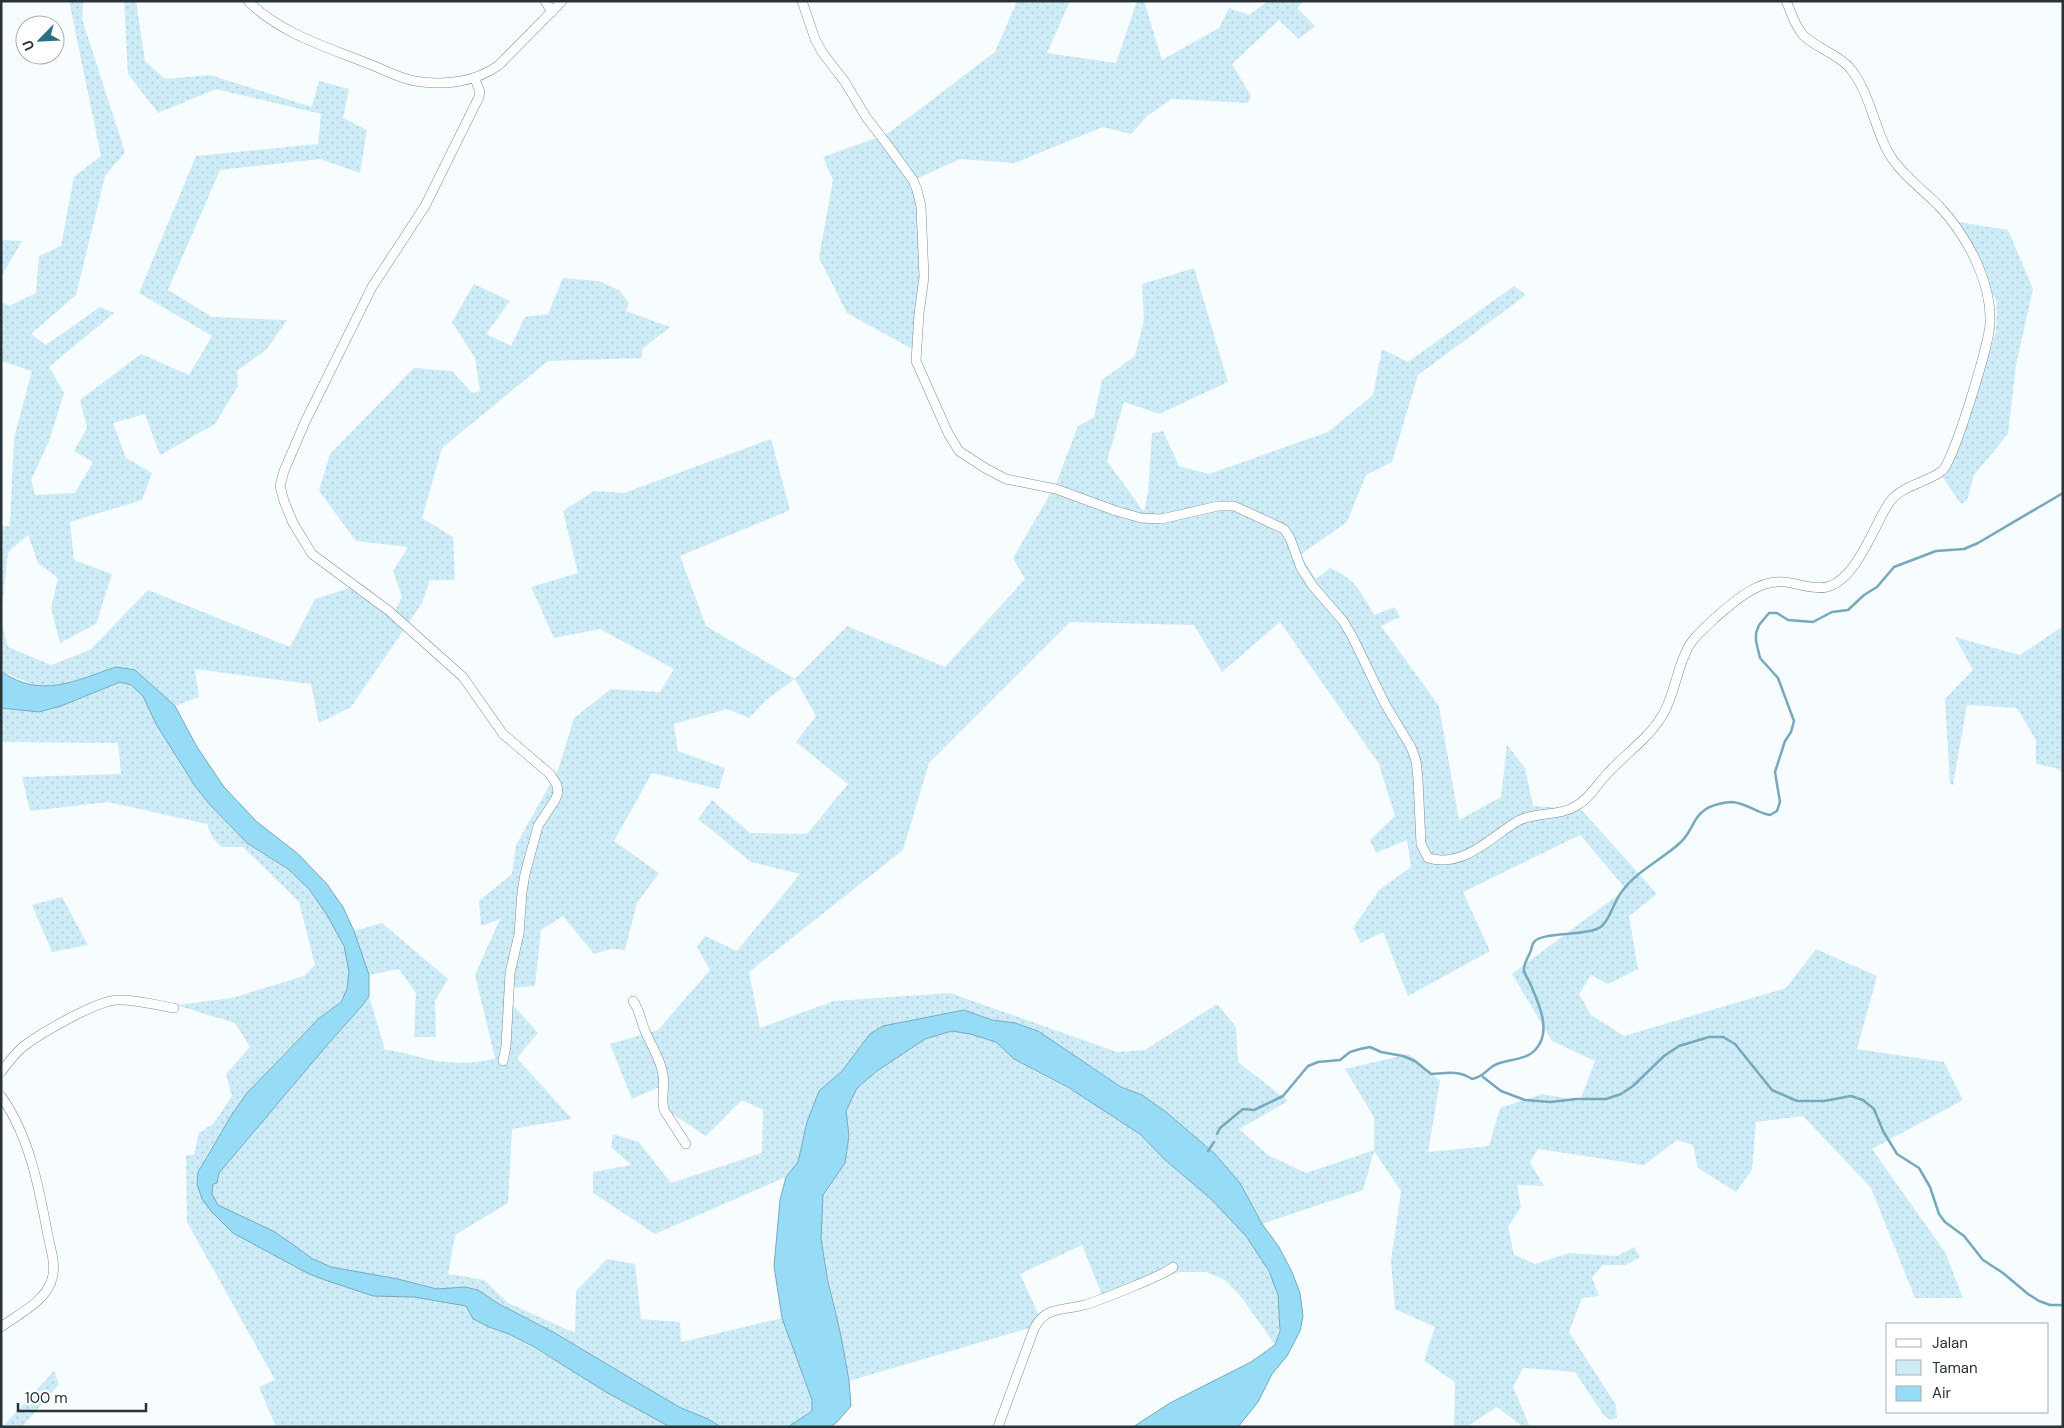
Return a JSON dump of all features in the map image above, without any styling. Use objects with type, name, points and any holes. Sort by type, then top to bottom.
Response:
[{"type":"street","points":[[248,1],[273,22],[300,36],[399,77],[429,82],[475,79],[499,65],[562,1]]},
{"type":"street","points":[[545,1],[552,12]]},
{"type":"street","points":[[802,1],[815,39],[822,52],[845,82],[866,117],[913,180],[917,190],[921,206],[924,277],[916,361],[948,433],[959,451],[985,468],[1006,478],[1056,489],[1141,518],[1161,518],[1218,506],[1234,506],[1284,529],[1290,538],[1301,568],[1312,585],[1343,621],[1385,704],[1411,747],[1416,761],[1419,830],[1424,853],[1428,858],[1446,861],[1461,857],[1475,850],[1525,818],[1575,808],[1588,798],[1604,777],[1631,751],[1662,715],[1686,651],[1696,637],[1711,622],[1743,595],[1770,582],[1827,587],[1840,580],[1849,573],[1862,553],[1890,501],[1901,492],[1945,470],[1953,450],[1985,352],[1990,324],[1986,286],[1968,245],[1952,222],[1898,167],[1888,151],[1862,85],[1847,66],[1835,55],[1802,34],[1786,1]]},
{"type":"street","points":[[475,79],[480,92],[479,97],[425,206],[372,287],[304,422],[284,471],[280,486],[293,523],[312,554],[389,611],[463,677],[503,734],[550,774],[557,785],[558,793],[555,800],[538,826],[525,874],[519,934],[510,973],[504,1060]]},
{"type":"street","points":[[1,1072],[19,1051],[38,1036],[104,1003],[122,1000],[174,1008]]},
{"type":"street","points":[[633,1001],[639,1009],[645,1031],[661,1064],[664,1077],[662,1104],[664,1110],[686,1144]]},
{"type":"street","points":[[1,1096],[15,1121],[31,1160],[44,1212],[53,1268],[52,1281],[43,1294],[5,1320],[1,1327]]},
{"type":"street","points":[[998,1427],[1034,1329],[1042,1317],[1057,1310],[1085,1305],[1150,1280],[1173,1267]]},
{"type":"green space","points":[[69,1],[83,1],[82,19],[125,152],[105,176],[76,295],[31,334],[46,345],[100,307],[114,313],[49,367],[64,393],[49,441],[31,480],[35,495],[75,493],[93,462],[74,451],[87,428],[80,400],[141,354],[189,375],[212,336],[139,293],[196,156],[318,144],[321,114],[216,89],[158,113],[128,74],[124,1],[136,1],[145,61],[165,79],[210,75],[312,107],[319,81],[349,89],[343,118],[367,130],[360,173],[320,159],[220,170],[168,290],[212,317],[287,320],[267,349],[237,371],[238,386],[215,424],[160,455],[145,414],[113,423],[126,458],[152,473],[142,500],[70,522],[74,560],[112,574],[96,624],[60,643],[51,608],[58,578],[38,563],[28,535],[8,552],[1,617],[1,526],[10,526],[14,438],[32,371],[1,361],[1,302],[9,306],[36,293],[39,256],[61,246],[74,177],[101,156]]},
{"type":"green space","points":[[1017,1],[1070,1],[1047,53],[1116,63],[1137,1],[1144,1],[1162,60],[1219,28],[1229,8],[1249,15],[1268,1],[1304,1],[1297,8],[1315,26],[1299,39],[1279,20],[1232,64],[1251,96],[1248,103],[1172,99],[1147,116],[1131,134],[1103,127],[1015,163],[960,159],[914,180],[926,281],[914,350],[847,313],[819,258],[833,180],[823,157],[887,134],[995,52]]},
{"type":"green space","points":[[1953,221],[2008,230],[2033,289],[2016,365],[2008,434],[1974,475],[1967,500],[1961,504],[1942,476],[1953,462],[1996,332],[1997,302]]},
{"type":"green space","points":[[1,240],[22,241],[1,277]]},
{"type":"green space","points":[[1194,268],[1228,382],[1159,414],[1124,402],[1107,461],[1144,512],[1148,492],[1152,433],[1163,431],[1179,466],[1209,474],[1328,432],[1373,395],[1382,349],[1408,362],[1514,286],[1526,295],[1418,375],[1392,462],[1366,475],[1347,522],[1300,555],[1316,579],[1330,568],[1352,581],[1374,615],[1395,607],[1400,617],[1381,626],[1439,706],[1459,820],[1501,797],[1507,745],[1525,768],[1533,806],[1563,808],[1577,805],[1657,894],[1629,916],[1638,969],[1608,984],[1591,975],[1579,994],[1591,1015],[1624,1036],[1786,988],[1816,949],[1877,976],[1857,1049],[1944,1062],[1963,1100],[1872,1149],[1945,1252],[1963,1298],[1915,1298],[1871,1188],[1803,1116],[1756,1122],[1752,1170],[1736,1192],[1698,1168],[1693,1145],[1677,1140],[1644,1165],[1538,1149],[1530,1162],[1544,1186],[1517,1185],[1521,1207],[1508,1227],[1514,1255],[1535,1264],[1569,1253],[1617,1256],[1634,1247],[1640,1257],[1626,1265],[1603,1265],[1592,1278],[1599,1296],[1582,1298],[1569,1332],[1616,1405],[1617,1418],[1610,1420],[1603,1414],[1575,1372],[1523,1368],[1513,1387],[1530,1427],[1523,1427],[1497,1407],[1466,1427],[1454,1427],[1455,1382],[1424,1361],[1435,1327],[1395,1309],[1391,1261],[1401,1191],[1374,1151],[1363,1190],[1262,1224],[1240,1183],[1215,1154],[1166,1112],[1142,1095],[1121,1087],[1103,1074],[1015,1023],[992,1020],[964,1010],[912,1020],[871,1034],[842,1071],[819,1091],[807,1122],[798,1162],[786,1177],[655,1234],[593,1193],[593,1172],[631,1165],[611,1147],[613,1134],[639,1142],[671,1183],[762,1153],[763,1110],[742,1100],[706,1136],[666,1110],[664,1085],[632,1099],[610,1044],[658,1030],[710,970],[697,947],[705,936],[737,951],[800,874],[751,862],[698,819],[712,800],[750,833],[807,834],[848,784],[796,742],[816,716],[795,679],[847,626],[945,667],[1025,579],[1013,558],[1056,484],[1078,426],[1094,417],[1102,380],[1135,356],[1144,320],[1142,284]],"holes":[[[1070,622],[1194,625],[1222,672],[1280,622],[1379,764],[1395,816],[1370,840],[1376,853],[1407,840],[1411,867],[1379,890],[1353,928],[1361,943],[1383,932],[1408,996],[1490,951],[1463,892],[1580,835],[1626,889],[1512,974],[1552,1041],[1595,1061],[1580,1101],[1542,1094],[1500,1108],[1489,1146],[1428,1152],[1440,1081],[1409,1054],[1345,1069],[1374,1117],[1374,1150],[1306,1173],[1268,1155],[1239,1129],[1288,1101],[1238,1062],[1236,1027],[1217,1004],[1145,1050],[1117,1052],[950,993],[834,1001],[760,1028],[749,972],[903,850],[929,763]]]},
{"type":"green space","points":[[563,278],[599,281],[619,290],[629,303],[626,311],[670,327],[642,349],[642,358],[548,361],[442,448],[422,518],[453,537],[455,580],[430,580],[422,603],[351,707],[319,723],[311,684],[195,669],[199,697],[175,706],[135,670],[116,667],[59,686],[39,687],[1,671],[1,620],[8,647],[51,665],[90,650],[148,590],[290,647],[315,599],[362,584],[395,611],[402,597],[393,571],[408,547],[356,541],[319,491],[330,454],[414,368],[452,371],[472,393],[480,391],[475,358],[452,322],[474,284],[510,301],[486,334],[511,346],[525,317],[548,314]]},
{"type":"green space","points":[[771,439],[790,510],[680,556],[706,626],[795,679],[766,700],[749,718],[727,709],[674,724],[678,751],[725,768],[719,789],[652,773],[614,841],[659,873],[637,903],[625,950],[611,949],[594,954],[563,916],[541,930],[535,986],[510,988],[509,1000],[538,1033],[517,1058],[572,1119],[512,1129],[508,1203],[455,1235],[448,1274],[484,1280],[508,1303],[575,1333],[576,1291],[607,1259],[635,1264],[641,1319],[680,1322],[681,1342],[782,1318],[812,1400],[813,1411],[788,1427],[721,1427],[708,1419],[679,1407],[553,1332],[499,1304],[478,1290],[465,1287],[437,1289],[398,1279],[331,1267],[313,1259],[275,1232],[218,1205],[212,1194],[213,1183],[217,1183],[219,1173],[369,996],[385,1050],[447,1062],[464,1063],[495,1058],[475,975],[500,919],[481,926],[479,901],[512,874],[516,845],[558,770],[574,718],[611,689],[660,692],[674,669],[600,629],[554,638],[531,587],[578,573],[563,511],[594,491],[624,493]]},
{"type":"green space","points":[[2063,626],[2063,775],[2059,769],[2036,764],[2036,740],[2017,708],[1967,705],[1953,785],[1950,784],[1945,699],[1973,670],[1955,637],[2020,655]]},
{"type":"green space","points":[[120,682],[134,688],[142,695],[157,725],[183,768],[204,798],[220,816],[242,838],[295,876],[309,890],[339,937],[348,964],[349,978],[345,995],[338,1004],[315,1021],[301,1035],[249,1092],[226,1123],[206,1156],[199,1172],[197,1184],[248,1241],[307,1273],[373,1296],[414,1297],[466,1306],[489,1327],[509,1334],[606,1392],[670,1427],[276,1427],[259,1387],[275,1380],[187,1222],[186,1155],[194,1155],[199,1133],[214,1123],[232,1096],[226,1074],[250,1047],[235,1023],[176,1005],[232,998],[304,976],[315,965],[299,902],[243,847],[221,847],[212,837],[207,824],[108,802],[30,811],[22,777],[121,774],[118,743],[1,742],[1,708],[39,712],[61,706]]},
{"type":"green space","points":[[62,897],[88,945],[52,952],[32,905]]},
{"type":"green space","points":[[382,923],[448,979],[435,1001],[436,1037],[414,1037],[416,993],[399,969],[369,975],[354,931]]},
{"type":"green space","points":[[952,1031],[980,1036],[996,1042],[1016,1060],[1111,1113],[1140,1134],[1162,1158],[1208,1197],[1249,1241],[1265,1265],[1276,1291],[1280,1318],[1275,1345],[1242,1298],[1225,1280],[1206,1272],[1179,1272],[1104,1300],[1082,1245],[1020,1274],[1043,1324],[849,1381],[821,1239],[823,1195],[845,1163],[849,1136],[846,1111],[857,1088],[877,1071],[925,1039]]},
{"type":"green space","points":[[54,1371],[59,1384],[22,1427],[1,1427],[1,1424],[4,1425]]},
{"type":"water","points":[[116,667],[135,670],[175,706],[197,747],[224,787],[257,822],[297,853],[326,883],[343,907],[354,931],[369,975],[369,996],[362,1006],[219,1173],[217,1183],[213,1184],[212,1194],[218,1205],[275,1232],[313,1259],[331,1267],[398,1279],[437,1289],[465,1287],[478,1290],[499,1304],[553,1332],[679,1407],[708,1419],[721,1427],[670,1427],[606,1392],[534,1347],[473,1319],[466,1306],[414,1297],[373,1296],[325,1280],[307,1273],[233,1233],[211,1211],[202,1199],[197,1184],[198,1172],[247,1093],[318,1019],[341,1002],[347,989],[349,972],[344,946],[327,915],[309,889],[289,870],[247,843],[210,805],[195,786],[156,724],[143,696],[131,685],[120,682],[61,706],[39,712],[1,708],[1,671],[16,680],[44,686],[73,682]]},
{"type":"water","points":[[964,1010],[992,1020],[1015,1023],[1038,1031],[1121,1087],[1142,1095],[1166,1112],[1215,1154],[1240,1183],[1262,1224],[1279,1247],[1292,1272],[1300,1293],[1303,1316],[1300,1331],[1287,1356],[1272,1374],[1258,1402],[1238,1427],[1133,1427],[1170,1403],[1251,1362],[1275,1345],[1280,1331],[1278,1295],[1269,1271],[1246,1236],[1211,1199],[1164,1159],[1140,1134],[1069,1088],[1014,1059],[996,1042],[952,1031],[925,1039],[877,1071],[857,1088],[846,1111],[849,1136],[845,1163],[823,1195],[821,1239],[828,1281],[841,1336],[849,1381],[851,1406],[830,1427],[788,1427],[812,1411],[812,1400],[782,1318],[774,1266],[780,1200],[786,1177],[798,1162],[807,1122],[819,1091],[842,1071],[870,1034],[883,1026]]},
{"type":"waterway","points":[[1217,1134],[1220,1128],[1243,1109],[1254,1110],[1283,1096],[1308,1066],[1318,1062],[1340,1060],[1350,1052],[1360,1049],[1370,1047],[1381,1052],[1403,1056],[1415,1061],[1431,1074],[1458,1073],[1472,1079],[1481,1076],[1497,1064],[1532,1053],[1541,1041],[1543,1033],[1542,1015],[1524,971],[1525,963],[1534,942],[1546,936],[1587,932],[1602,926],[1620,894],[1629,883],[1681,842],[1698,816],[1709,808],[1732,802],[1770,815],[1777,811],[1780,802],[1775,772],[1794,721],[1778,678],[1760,658],[1756,641],[1759,625],[1769,613],[1777,613],[1788,620],[1813,622],[1832,612],[1848,610],[1864,595],[1877,587],[1894,567],[1936,551],[1964,549],[1978,543],[2063,493]]},
{"type":"waterway","points":[[1483,1077],[1501,1091],[1525,1100],[1551,1102],[1576,1099],[1606,1099],[1621,1094],[1633,1086],[1664,1056],[1679,1046],[1709,1037],[1723,1037],[1735,1044],[1772,1090],[1797,1101],[1824,1101],[1851,1096],[1863,1100],[1874,1109],[1883,1131],[1897,1154],[1919,1168],[1930,1187],[1939,1214],[1945,1222],[1964,1236],[1983,1260],[2003,1273],[2028,1294],[2050,1305],[2063,1305]]},
{"type":"waterway","points":[[1208,1151],[1214,1142]]}]
